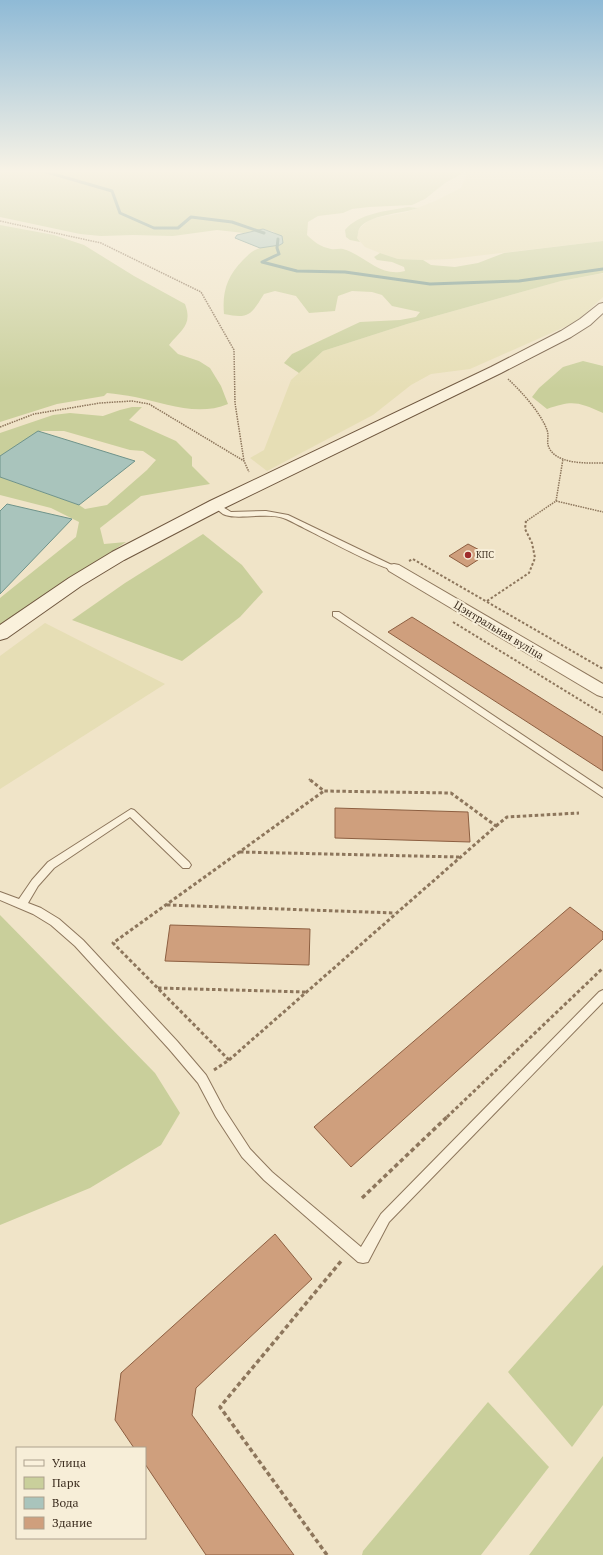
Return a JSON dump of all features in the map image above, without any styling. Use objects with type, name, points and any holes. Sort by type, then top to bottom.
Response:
[{"type":"street","points":[[0,634],[75,582],[118,556],[216,505],[496,370],[566,334],[585,322],[603,307]]},
{"type":"street","name":"Цэнтральная вуліца","points":[[394,568],[603,691]]},
{"type":"lane","points":[[216,505],[226,513],[231,514],[266,513],[286,516],[366,556],[394,568]]},
{"type":"lane","points":[[336,614],[603,794]]},
{"type":"lane","points":[[21,905],[35,883],[51,865],[131,812],[186,865]]},
{"type":"lane","points":[[0,896],[37,911],[55,922],[79,943],[173,1045],[202,1079],[220,1113],[246,1153],[268,1176],[362,1257],[386,1218],[603,995]]},
{"type":"path","points":[[102,244],[201,292],[234,350],[235,403],[244,461],[254,487]]},
{"type":"path","points":[[496,370],[511,381],[546,426],[549,435],[548,445],[552,452],[563,459],[574,462],[603,463]]},
{"type":"path","points":[[0,426],[34,414],[100,403],[132,401],[148,404],[244,461]]},
{"type":"path","points":[[487,602],[529,573],[535,558],[532,543],[525,529],[525,521],[556,501],[559,490],[558,473],[563,459]]},
{"type":"path","points":[[556,501],[603,512]]},
{"type":"path","points":[[394,568],[413,559],[603,669]]},
{"type":"path","points":[[449,619],[603,714]]},
{"type":"path","points":[[309,779],[324,792]]},
{"type":"path","points":[[229,1060],[113,943],[324,792],[451,793],[496,826]]},
{"type":"path","points":[[202,1079],[229,1060],[507,817],[579,813]]},
{"type":"path","points":[[240,852],[460,857]]},
{"type":"path","points":[[166,905],[396,913]]},
{"type":"path","points":[[362,1198],[603,968]]},
{"type":"path","points":[[158,988],[307,992]]},
{"type":"path","points":[[327,1555],[220,1407],[352,1248]]},
{"type":"shaded area","points":[[362,244],[581,244],[450,259],[423,260],[398,259],[365,247]]},
{"type":"shaded area","points":[[603,274],[603,297],[576,322],[470,369],[431,374],[411,385],[373,415],[267,471],[250,458],[264,450],[291,380],[323,351],[407,324],[561,281]]},
{"type":"shaded area","points":[[45,623],[165,684],[0,789],[0,656]]},
{"type":"green space","points":[[0,244],[80,244],[185,304],[188,317],[187,322],[169,345],[178,354],[199,361],[210,368],[221,386],[228,404],[216,408],[205,409],[181,408],[132,396],[107,393],[104,396],[57,404],[0,422]]},
{"type":"green space","points":[[279,244],[318,244],[332,249],[343,249],[380,269],[396,272],[405,271],[404,267],[392,262],[377,260],[374,257],[380,253],[398,259],[423,260],[431,265],[455,267],[478,263],[504,253],[582,244],[603,244],[603,273],[561,281],[407,324],[323,351],[299,373],[284,363],[292,354],[360,322],[400,320],[416,317],[420,312],[392,306],[382,295],[372,292],[352,291],[338,296],[335,311],[309,313],[296,296],[275,291],[264,294],[256,307],[248,314],[239,316],[224,314],[225,291],[229,278],[233,272],[249,254],[254,251],[263,247],[280,245]]},
{"type":"green space","points":[[583,361],[603,366],[603,413],[587,406],[570,403],[547,409],[532,397],[539,388],[563,367]]},
{"type":"green space","points":[[132,407],[142,407],[129,420],[176,441],[192,457],[192,466],[210,484],[141,496],[100,528],[104,544],[126,542],[0,628],[0,598],[76,537],[79,522],[51,508],[0,495],[0,477],[79,505],[85,509],[107,505],[147,470],[156,460],[143,451],[130,450],[64,431],[41,431],[0,457],[0,433],[53,415],[70,413],[103,416]]},
{"type":"green space","points":[[203,534],[242,565],[263,592],[240,617],[182,661],[72,620],[125,583]]},
{"type":"green space","points":[[0,915],[155,1073],[180,1113],[161,1145],[90,1188],[0,1225]]},
{"type":"green space","points":[[603,1265],[603,1405],[572,1447],[508,1372]]},
{"type":"green space","points":[[488,1402],[549,1467],[481,1555],[362,1555],[363,1551]]},
{"type":"green space","points":[[603,1456],[603,1555],[529,1555]]},
{"type":"water","points":[[249,244],[282,244],[280,245],[260,248]]},
{"type":"water","points":[[38,431],[135,461],[79,505],[0,477],[0,456]]},
{"type":"water","points":[[7,504],[72,519],[0,594],[0,511]]},
{"type":"building","name":"КПС","points":[[468,544],[487,554],[467,567],[449,556]]},
{"type":"building","points":[[412,617],[603,737],[603,771],[388,632]]},
{"type":"building","points":[[335,808],[468,812],[470,842],[335,838]]},
{"type":"building","points":[[570,907],[603,932],[603,939],[351,1167],[314,1127]]},
{"type":"building","points":[[170,925],[310,929],[309,965],[165,961]]},
{"type":"building","points":[[275,1234],[312,1279],[196,1388],[192,1415],[294,1555],[206,1555],[146,1465],[146,1447],[133,1447],[115,1420],[121,1373]]},
{"type":"waterway","points":[[277,244],[279,254],[262,262],[297,271],[345,272],[430,284],[519,281],[603,269]]},
{"type":"place","name":"КПС","points":[[468,555]]}]
